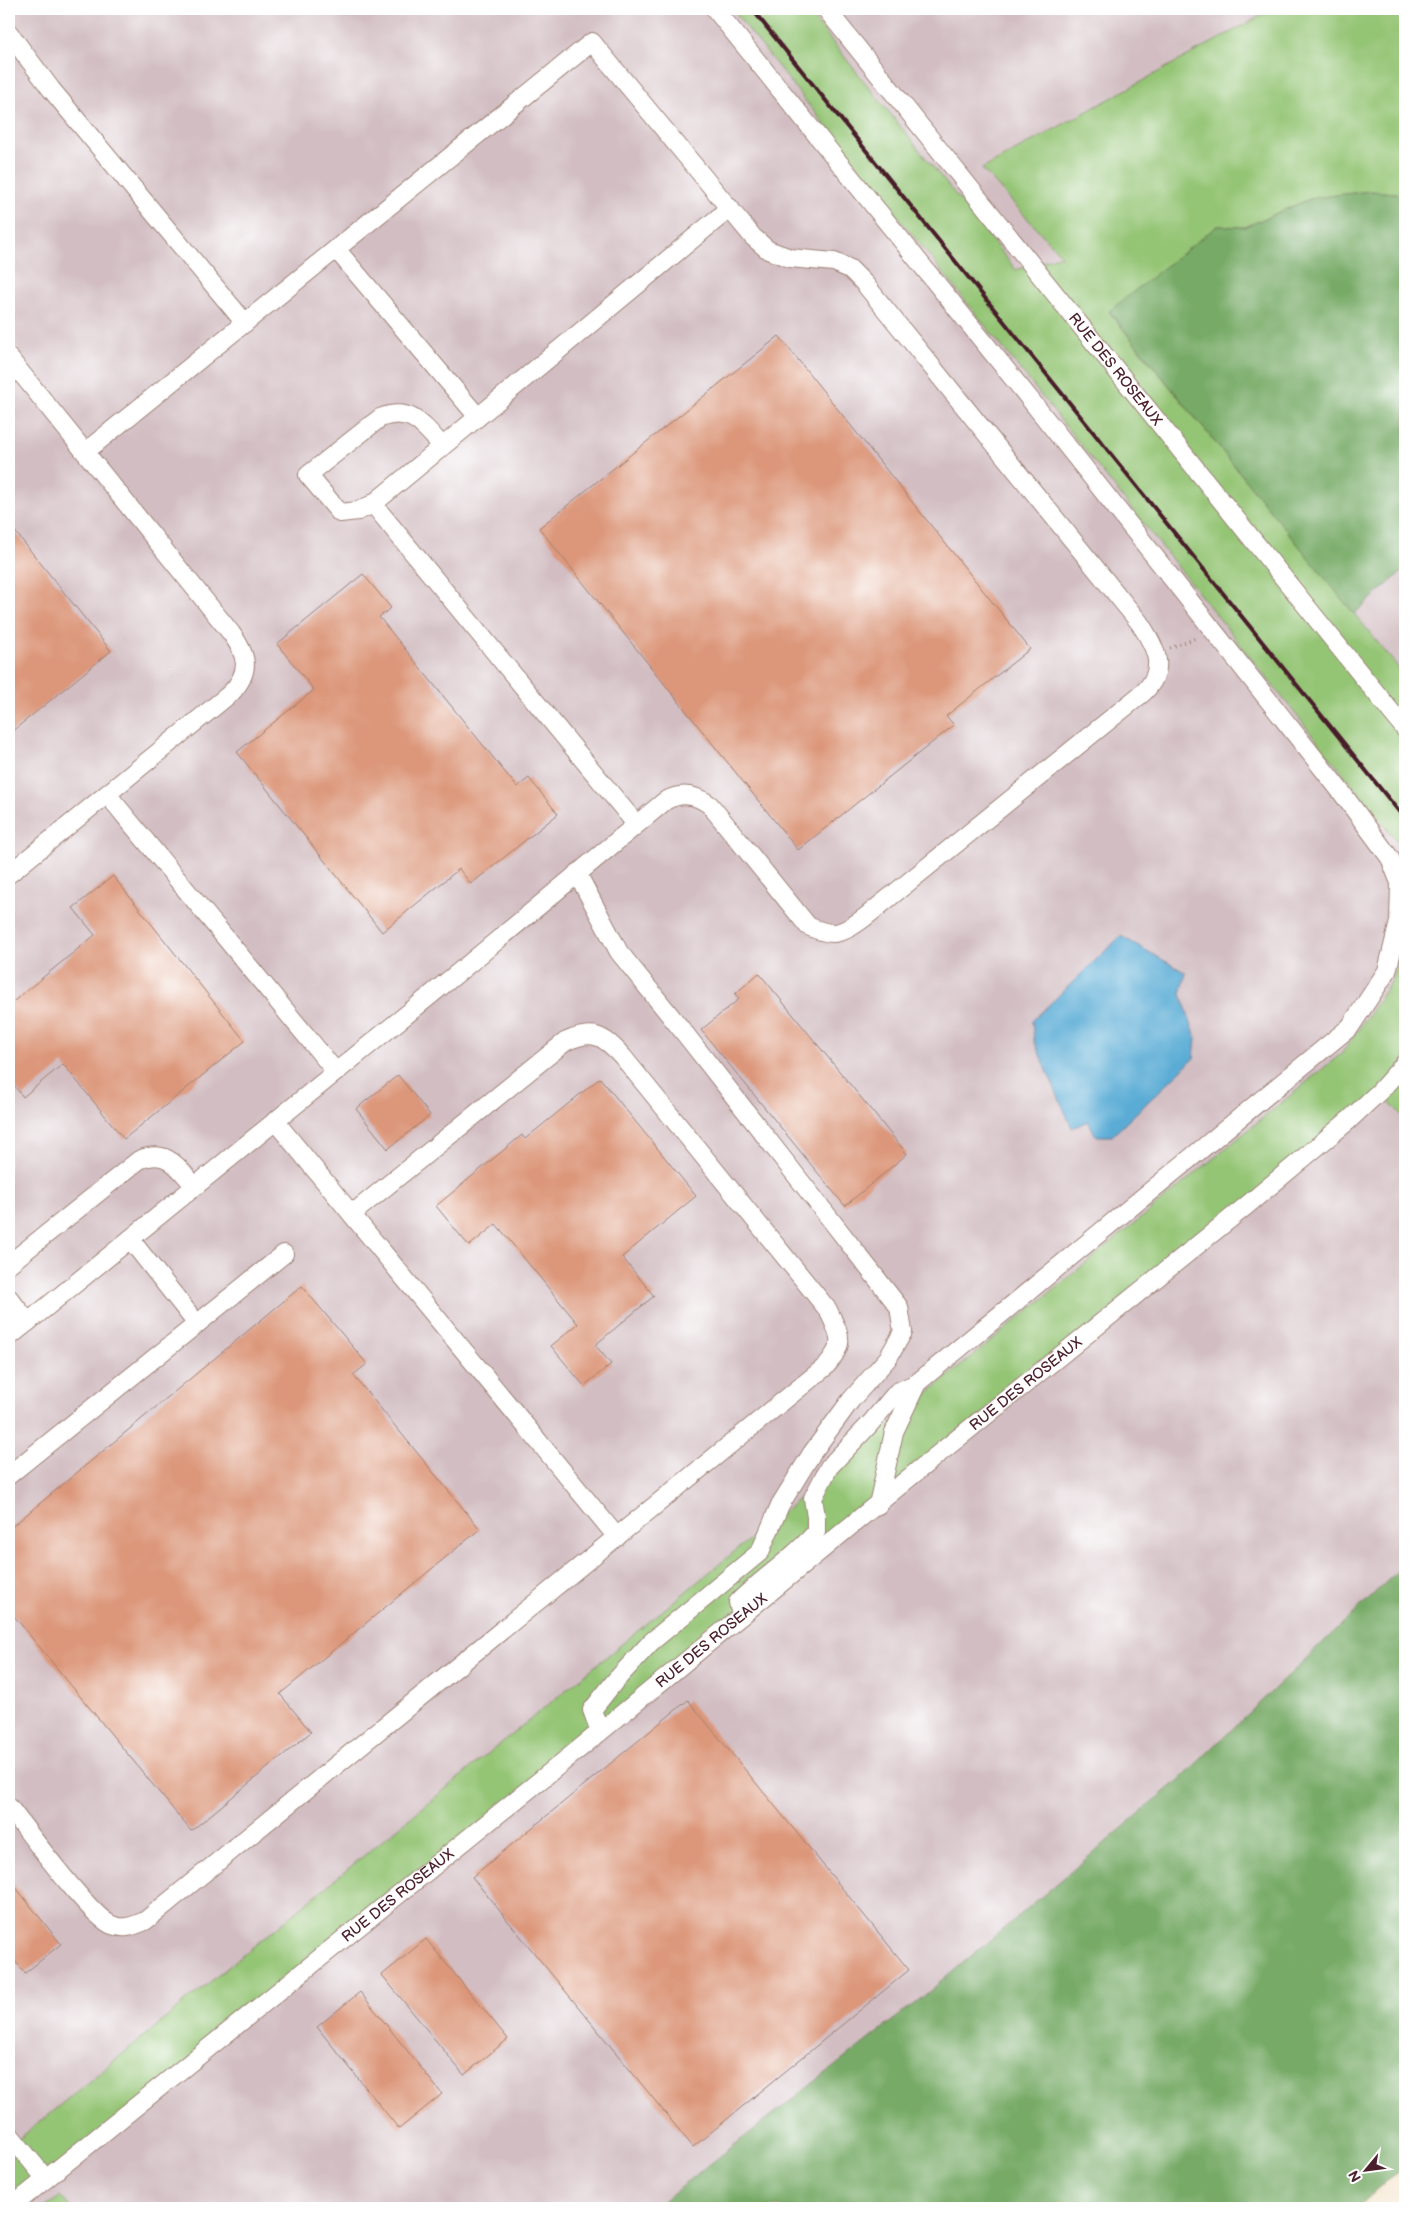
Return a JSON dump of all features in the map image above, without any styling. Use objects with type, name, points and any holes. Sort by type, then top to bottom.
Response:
[{"type":"street","points":[[715,9],[1342,793],[1390,858],[1400,883],[1399,922],[1387,970],[1350,1027],[918,1383],[897,1392],[829,1467],[813,1498],[816,1532],[803,1547],[759,1581],[738,1602],[741,1616]]},
{"type":"street","name":"RUE DES ROSEAUX","points":[[826,9],[1405,729]]},
{"type":"street","points":[[9,32],[51,89],[245,323]]},
{"type":"street","points":[[9,1337],[336,1072],[665,800],[673,796],[691,795],[701,798],[710,805],[808,926],[825,934],[839,933],[849,929],[872,912],[1144,692],[1152,684],[1156,674],[1156,654],[1152,642],[1139,622],[864,283],[850,269],[834,262],[790,258],[768,250],[753,237],[592,42],[85,452]]},
{"type":"street","points":[[442,446],[422,423],[410,416],[393,413],[380,418],[308,475],[340,513],[358,512],[374,504],[730,208]]},
{"type":"street","points":[[336,249],[478,417]]},
{"type":"street","points":[[9,358],[231,633],[240,645],[246,660],[245,673],[240,683],[231,693],[9,874]]},
{"type":"street","points":[[374,504],[636,824]]},
{"type":"street","points":[[107,794],[336,1072]]},
{"type":"street","points":[[577,873],[619,952],[692,1042],[898,1307],[903,1332],[888,1358],[851,1400],[812,1453],[780,1504],[760,1552],[651,1642],[615,1681],[592,1710],[600,1732]]},
{"type":"street","points":[[9,1807],[92,1911],[111,1925],[128,1928],[145,1921],[825,1367],[837,1354],[840,1336],[828,1310],[623,1057],[609,1041],[596,1035],[580,1034],[565,1042],[352,1214]]},
{"type":"street","name":"RUE DES ROSEAUX","points":[[10,2208],[600,1732],[1349,1120],[1380,1091],[1405,1063]]},
{"type":"street","points":[[275,1121],[617,1537]]},
{"type":"street","points":[[9,1264],[139,1160],[151,1155],[161,1155],[170,1160],[195,1186]]},
{"type":"street","points":[[130,1239],[197,1324]]},
{"type":"street","points":[[9,1475],[284,1254]]},
{"type":"street","points":[[9,1298],[28,1322]]},
{"type":"street","points":[[878,1504],[894,1432],[918,1383]]},
{"type":"street","points":[[9,2134],[46,2179]]},
{"type":"path","points":[[1156,654],[1213,631]]},
{"type":"shaded area","points":[[9,9],[1405,9],[1405,1564],[1178,1781],[924,1996],[654,2208],[9,2208]]},
{"type":"green space","points":[[732,9],[806,9],[1016,270],[1061,255],[982,169],[1273,9],[1405,9],[1405,194],[1371,191],[1312,198],[1245,227],[1217,226],[1109,312],[1405,676],[1405,851]]},
{"type":"green space","points":[[1371,191],[1405,194],[1405,569],[1354,614],[1109,311],[1217,226],[1245,227],[1312,198]]},
{"type":"green space","points":[[1405,941],[1405,1119],[1380,1091],[9,2208],[9,2147],[1342,1053],[1393,979]]},
{"type":"green space","points":[[1405,1564],[1405,2169],[1387,2181],[1357,2208],[654,2208],[924,1996],[1178,1781]]},
{"type":"green space","points":[[60,2196],[71,2208],[45,2208]]},
{"type":"water","points":[[1121,936],[1186,973],[1181,994],[1196,1038],[1194,1058],[1112,1136],[1096,1136],[1088,1121],[1072,1128],[1034,1041],[1032,1021]]},
{"type":"building","points":[[779,336],[1030,649],[946,716],[954,725],[798,850],[539,528]]},
{"type":"building","points":[[9,524],[111,651],[9,734]]},
{"type":"building","points":[[363,574],[391,608],[379,617],[517,787],[529,778],[558,814],[471,884],[459,869],[382,932],[237,752],[314,690],[277,644]]},
{"type":"building","points":[[113,876],[245,1041],[124,1139],[63,1064],[23,1097],[9,1079],[9,1005],[95,935],[73,908]]},
{"type":"building","points":[[759,973],[907,1154],[845,1206],[701,1030],[739,999],[735,994]]},
{"type":"building","points":[[398,1075],[430,1115],[388,1149],[356,1109]]},
{"type":"building","points":[[600,1078],[696,1196],[622,1257],[654,1296],[595,1345],[611,1364],[584,1386],[551,1346],[578,1324],[496,1224],[469,1246],[436,1206],[522,1135],[525,1139]]},
{"type":"building","points":[[302,1286],[367,1364],[353,1375],[480,1529],[280,1694],[311,1732],[191,1831],[9,1610],[9,1529]]},
{"type":"building","points":[[688,1700],[909,1970],[693,2147],[472,1877]]},
{"type":"building","points":[[9,1879],[61,1944],[25,1973],[9,1954]]},
{"type":"building","points":[[426,1939],[508,2039],[464,2075],[382,1975]]},
{"type":"building","points":[[360,1992],[442,2094],[399,2129],[317,2027]]},
{"type":"railway","points":[[752,9],[1405,819]]}]
